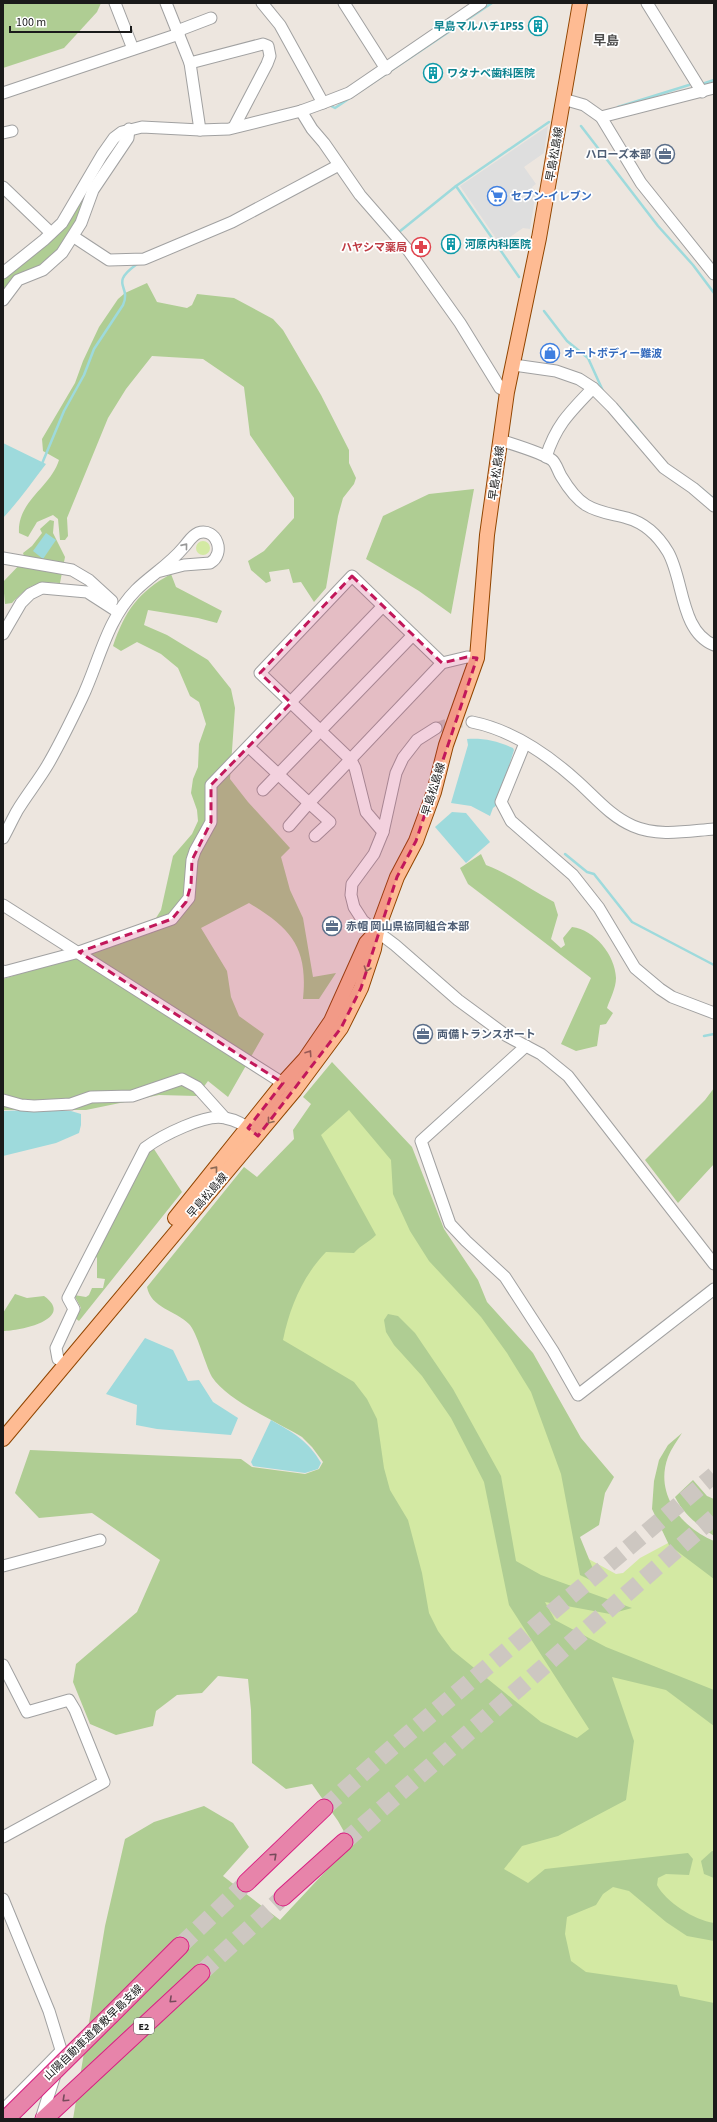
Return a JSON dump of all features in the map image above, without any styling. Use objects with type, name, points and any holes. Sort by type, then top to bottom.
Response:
[{"type":"highway","points":[[246,1883],[324,1808]]},
{"type":"highway","points":[[283,1897],[344,1842]]},
{"type":"highway","name":"山陽自動車道倉敷早島支線","points":[[6,2119],[180,1946]]},
{"type":"highway","name":"E2","points":[[43,2119],[201,1973]]},
{"type":"main road","name":"早島松島線","points":[[3,1440],[289,1087],[341,1028],[361,988],[374,950],[377,931],[397,877],[416,841],[434,792],[446,745],[477,658],[487,535],[507,392],[514,365],[539,238],[580,3]]},
{"type":"main road","name":"早島松島線","points":[[3,1426],[182,1209],[253,1132]]},
{"type":"street","points":[[115,3],[133,49]]},
{"type":"street","points":[[166,3],[190,63],[200,130]]},
{"type":"street","points":[[262,3],[280,25],[326,102]]},
{"type":"street","points":[[344,3],[386,69]]},
{"type":"street","points":[[4,270],[62,223],[114,138],[129,129],[142,127],[200,130],[234,127],[302,111],[350,93],[482,3]]},
{"type":"street","points":[[647,3],[702,92]]},
{"type":"street","points":[[3,93],[178,33],[211,18]]},
{"type":"street","points":[[190,63],[263,44],[268,46],[270,56],[267,64],[234,127]]},
{"type":"street","points":[[601,117],[714,88]]},
{"type":"street","points":[[563,99],[584,106],[601,117],[641,183],[714,274]]},
{"type":"street","points":[[302,111],[312,129],[360,195],[408,250],[460,323],[500,388],[507,392]]},
{"type":"street","points":[[3,300],[18,280],[39,272],[53,262],[62,253],[74,236],[93,190],[128,138],[129,129]]},
{"type":"street","points":[[74,236],[110,260],[144,260],[232,222],[339,165]]},
{"type":"street","points":[[3,187],[51,233]]},
{"type":"street","points":[[514,365],[556,371],[579,380],[593,388],[612,407],[664,468],[694,488],[714,506]]},
{"type":"street","points":[[546,457],[553,437],[565,417],[593,388]]},
{"type":"street","points":[[500,440],[552,460],[571,491],[586,505],[602,513],[639,523],[663,543],[672,559],[691,621],[698,633],[708,643],[714,645]]},
{"type":"street","points":[[3,838],[17,812],[60,742],[82,698],[120,610],[135,591],[157,572],[178,554],[194,535],[208,533],[216,539],[219,548],[218,554],[210,563],[184,565],[157,572]]},
{"type":"street","points":[[3,558],[72,570],[80,574],[120,610]]},
{"type":"street","points":[[383,832],[366,812],[355,768],[351,760],[260,673],[352,576],[442,663]]},
{"type":"street","points":[[3,634],[21,603],[30,594],[42,588],[86,592],[120,610]]},
{"type":"street","points":[[3,971],[4,972],[79,952],[172,920],[189,898],[194,851],[211,822],[211,785],[383,606]]},
{"type":"street","points":[[263,790],[321,732],[413,635]]},
{"type":"street","points":[[289,826],[442,663],[467,657],[477,658]]},
{"type":"street","points":[[472,722],[506,732],[525,743],[577,781],[598,803],[634,826],[661,833],[714,829]]},
{"type":"street","points":[[436,728],[417,740],[403,758],[396,774],[383,832],[374,854],[352,884],[351,895],[354,907],[363,921],[377,931],[458,1000],[507,1036],[555,1064],[581,1091],[714,1264]]},
{"type":"street","points":[[525,743],[501,802],[511,820],[545,852],[573,875],[599,908],[635,968],[660,989],[672,996],[714,1013]]},
{"type":"street","points":[[249,747],[330,822],[315,836]]},
{"type":"street","points":[[3,905],[289,1087]]},
{"type":"street","points":[[526,1046],[421,1141],[450,1224],[505,1277],[553,1351],[578,1395],[714,1288]]},
{"type":"street","points":[[3,1100],[21,1105],[34,1106],[70,1104],[91,1097],[132,1096],[182,1079],[197,1087],[224,1117],[253,1132]]},
{"type":"street","points":[[58,1359],[56,1348],[74,1309],[68,1298],[143,1152],[155,1140],[166,1134],[206,1120],[224,1117]]},
{"type":"street","points":[[3,1566],[100,1540]]},
{"type":"street","points":[[3,1664],[27,1712],[68,1700],[74,1710],[104,1782],[3,1837]]},
{"type":"street","points":[[3,1898],[49,2011],[61,2051],[60,2060],[45,2103],[43,2119]]},
{"type":"street","points":[[3,2110],[61,2051]]},
{"type":"highlighted area","points":[[352,576],[442,663],[467,657],[477,658],[416,841],[397,877],[361,988],[341,1028],[258,1136],[248,1128],[283,1083],[79,952],[172,919],[186,902],[191,885],[192,860],[211,822],[211,785],[291,703],[260,673]]},
{"type":"green space","points":[[3,3],[101,3],[97,12],[64,48],[3,68]]},
{"type":"green space","points":[[85,198],[74,229],[68,241],[58,253],[27,277],[3,292],[3,279],[17,268]]},
{"type":"green space","points":[[147,283],[157,302],[187,308],[192,305],[197,294],[234,298],[273,319],[283,330],[321,395],[349,450],[349,463],[356,478],[354,484],[343,498],[338,516],[326,588],[314,602],[301,582],[293,583],[289,569],[269,572],[271,581],[266,583],[251,570],[248,561],[264,551],[294,518],[294,498],[250,435],[244,387],[203,359],[152,356],[126,389],[108,418],[67,518],[68,536],[65,540],[60,540],[58,519],[53,515],[37,522],[28,537],[19,533],[23,512],[55,470],[59,460],[43,451],[42,439],[75,383],[83,361],[99,327],[118,299],[125,293]]},
{"type":"green space","points":[[474,489],[451,614],[419,591],[366,559],[383,516],[429,494]]},
{"type":"green space","points":[[50,520],[54,521],[53,533],[65,557],[60,583],[38,584],[28,588],[12,603],[5,604],[3,582],[25,559],[23,553],[32,546],[42,533],[40,529]]},
{"type":"green space","points":[[200,541],[206,541],[210,545],[210,551],[206,555],[200,555],[196,551],[196,545]]},
{"type":"green space","points":[[171,574],[176,587],[222,611],[217,623],[198,618],[148,610],[144,625],[167,635],[208,660],[231,689],[235,708],[230,779],[248,802],[290,848],[281,857],[290,890],[303,918],[313,977],[336,973],[319,999],[303,999],[303,966],[294,942],[286,931],[276,922],[264,912],[249,903],[201,928],[227,971],[231,997],[239,1016],[264,1034],[228,1097],[208,1081],[197,1096],[159,1095],[86,1110],[3,1110],[3,979],[71,958],[156,918],[161,910],[173,856],[192,834],[198,821],[197,810],[191,793],[193,779],[198,767],[199,744],[206,724],[199,702],[190,696],[178,668],[161,654],[137,642],[121,651],[113,646],[122,623],[141,595]]},
{"type":"green space","points":[[481,854],[486,865],[512,877],[554,902],[558,915],[551,939],[561,948],[565,945],[563,938],[572,927],[580,929],[596,938],[608,953],[615,969],[616,978],[614,990],[607,1008],[613,1013],[606,1024],[600,1025],[597,1046],[576,1051],[561,1044],[591,978],[468,884],[460,868]]},
{"type":"green space","points":[[332,1062],[412,1147],[444,1229],[478,1280],[487,1302],[533,1353],[581,1438],[614,1477],[605,1493],[599,1525],[580,1537],[598,1581],[596,1583],[580,1575],[561,1474],[531,1392],[507,1353],[481,1317],[429,1261],[410,1231],[393,1194],[391,1160],[349,1110],[321,1135],[376,1235],[354,1253],[326,1252],[318,1261],[298,1292],[289,1315],[283,1340],[354,1382],[367,1399],[377,1419],[384,1468],[390,1490],[408,1520],[422,1573],[429,1613],[438,1631],[452,1650],[541,1722],[577,1738],[589,1729],[509,1605],[484,1482],[451,1418],[422,1376],[394,1345],[386,1332],[384,1320],[388,1314],[398,1316],[415,1333],[453,1389],[501,1476],[516,1561],[541,1575],[632,1608],[610,1614],[545,1602],[555,1620],[606,1647],[714,1690],[714,1726],[666,1690],[612,1677],[634,1741],[626,1800],[558,1836],[522,1846],[504,1869],[528,1883],[545,1869],[688,1853],[693,1859],[689,1875],[666,1874],[658,1878],[657,1885],[667,1898],[681,1909],[698,1918],[714,1923],[714,1941],[687,1936],[666,1922],[629,1891],[613,1887],[603,1894],[596,1905],[567,1917],[565,1934],[571,1961],[586,1972],[677,1985],[680,1996],[714,2003],[714,2119],[73,2119],[105,1926],[125,1839],[154,1822],[204,1806],[233,1823],[249,1847],[223,1876],[280,1920],[351,1844],[338,1821],[312,1784],[286,1789],[252,1763],[251,1710],[248,1679],[218,1676],[202,1693],[177,1695],[156,1711],[153,1726],[116,1735],[90,1724],[73,1682],[76,1664],[137,1612],[160,1560],[92,1513],[39,1518],[15,1493],[30,1450],[241,1459],[252,1467],[305,1474],[319,1469],[323,1462],[312,1447],[302,1437],[241,1403],[219,1386],[212,1377],[192,1328],[183,1319],[153,1300],[147,1287],[244,1167],[257,1177],[294,1139],[293,1130],[311,1104],[303,1097]]},
{"type":"green space","points":[[714,1088],[714,1164],[678,1203],[645,1160],[705,1100]]},
{"type":"green space","points":[[349,1108],[392,1158],[482,1315],[508,1351],[533,1391],[563,1474],[582,1574],[585,1557],[616,1574],[623,1573],[640,1558],[670,1542],[714,1575],[714,2005],[586,1973],[570,1962],[501,1869],[451,1652],[436,1632],[282,1341],[319,1134]]},
{"type":"green space","points":[[152,1146],[182,1192],[79,1321],[75,1318],[81,1308],[74,1295],[86,1297],[89,1295],[92,1288],[103,1288],[105,1279],[97,1278],[97,1258],[94,1254]]},
{"type":"green space","points":[[15,1294],[27,1298],[44,1296],[52,1304],[53,1311],[50,1317],[32,1326],[3,1331],[3,1313]]},
{"type":"green space","points":[[682,1433],[668,1457],[665,1471],[665,1484],[668,1496],[674,1508],[682,1518],[691,1528],[714,1541],[714,1579],[669,1545],[652,1509],[654,1481],[659,1460],[668,1445]]},
{"type":"green space","points":[[693,1480],[707,1496],[714,1499],[714,1536],[697,1524],[687,1514],[675,1497]]},
{"type":"green space","points":[[712,1851],[714,1851],[714,1878],[704,1874],[701,1861]]},
{"type":"shaded area","points":[[548,126],[544,153],[524,167],[536,184],[532,187],[536,192],[530,229],[523,228],[500,244],[460,186]]},
{"type":"water","points":[[3,443],[46,464],[3,518]]},
{"type":"water","points":[[46,533],[56,540],[43,559],[33,551]]},
{"type":"water","points":[[467,739],[490,740],[513,748],[514,750],[497,805],[493,808],[490,816],[471,806],[451,803],[468,745]]},
{"type":"water","points":[[452,812],[466,813],[490,842],[466,863],[435,827]]},
{"type":"water","points":[[3,1111],[71,1111],[81,1114],[79,1133],[56,1143],[3,1156]]},
{"type":"water","points":[[145,1338],[173,1350],[188,1381],[199,1380],[213,1402],[238,1418],[231,1435],[157,1429],[136,1425],[137,1405],[106,1394]]},
{"type":"water","points":[[271,1420],[293,1433],[311,1449],[321,1463],[318,1469],[305,1473],[253,1466],[251,1462]]},
{"type":"waterway","points":[[329,105],[335,108],[492,3]]},
{"type":"waterway","points":[[702,84],[714,80]]},
{"type":"waterway","points":[[618,107],[689,85]]},
{"type":"waterway","points":[[399,232],[456,186],[549,122]]},
{"type":"waterway","points":[[581,126],[658,226],[693,265],[714,293]]},
{"type":"waterway","points":[[456,186],[519,277]]},
{"type":"waterway","points":[[41,466],[64,411],[84,375],[94,349],[123,305],[125,293],[122,281],[124,276],[137,264]]},
{"type":"waterway","points":[[544,311],[567,341],[588,358],[603,391]]},
{"type":"waterway","points":[[619,407],[638,429]]},
{"type":"waterway","points":[[697,485],[714,499]]},
{"type":"waterway","points":[[565,854],[587,872],[594,874],[632,922],[714,965]]},
{"type":"waterway","points":[[704,1036],[714,1034]]},
{"type":"tunnel","points":[[436,728],[453,722],[472,722]]},
{"type":"tunnel","points":[[324,1808],[395,1745],[714,1475]]},
{"type":"tunnel","points":[[344,1842],[714,1517]]},
{"type":"tunnel","points":[[180,1946],[246,1883]]},
{"type":"tunnel","points":[[201,1973],[283,1897]]},
{"type":"place","name":"早島マルハチ1P5S","points":[[538,26]]},
{"type":"place","name":"ワタナベ歯科医院","points":[[433,73]]},
{"type":"place","name":"ハローズ本部","points":[[665,154]]},
{"type":"place","name":"セブン-イレブン","points":[[497,196]]},
{"type":"place","name":"河原内科医院","points":[[451,244]]},
{"type":"place","name":"ハヤシマ薬局","points":[[421,247]]},
{"type":"place","name":"オートボディー難波","points":[[550,353]]},
{"type":"place","name":"赤帽 岡山県協同組合本部","points":[[332,926]]},
{"type":"place","name":"両備トランスポート","points":[[423,1034]]},
{"type":"district","name":"早島","points":[[606,40]]}]
